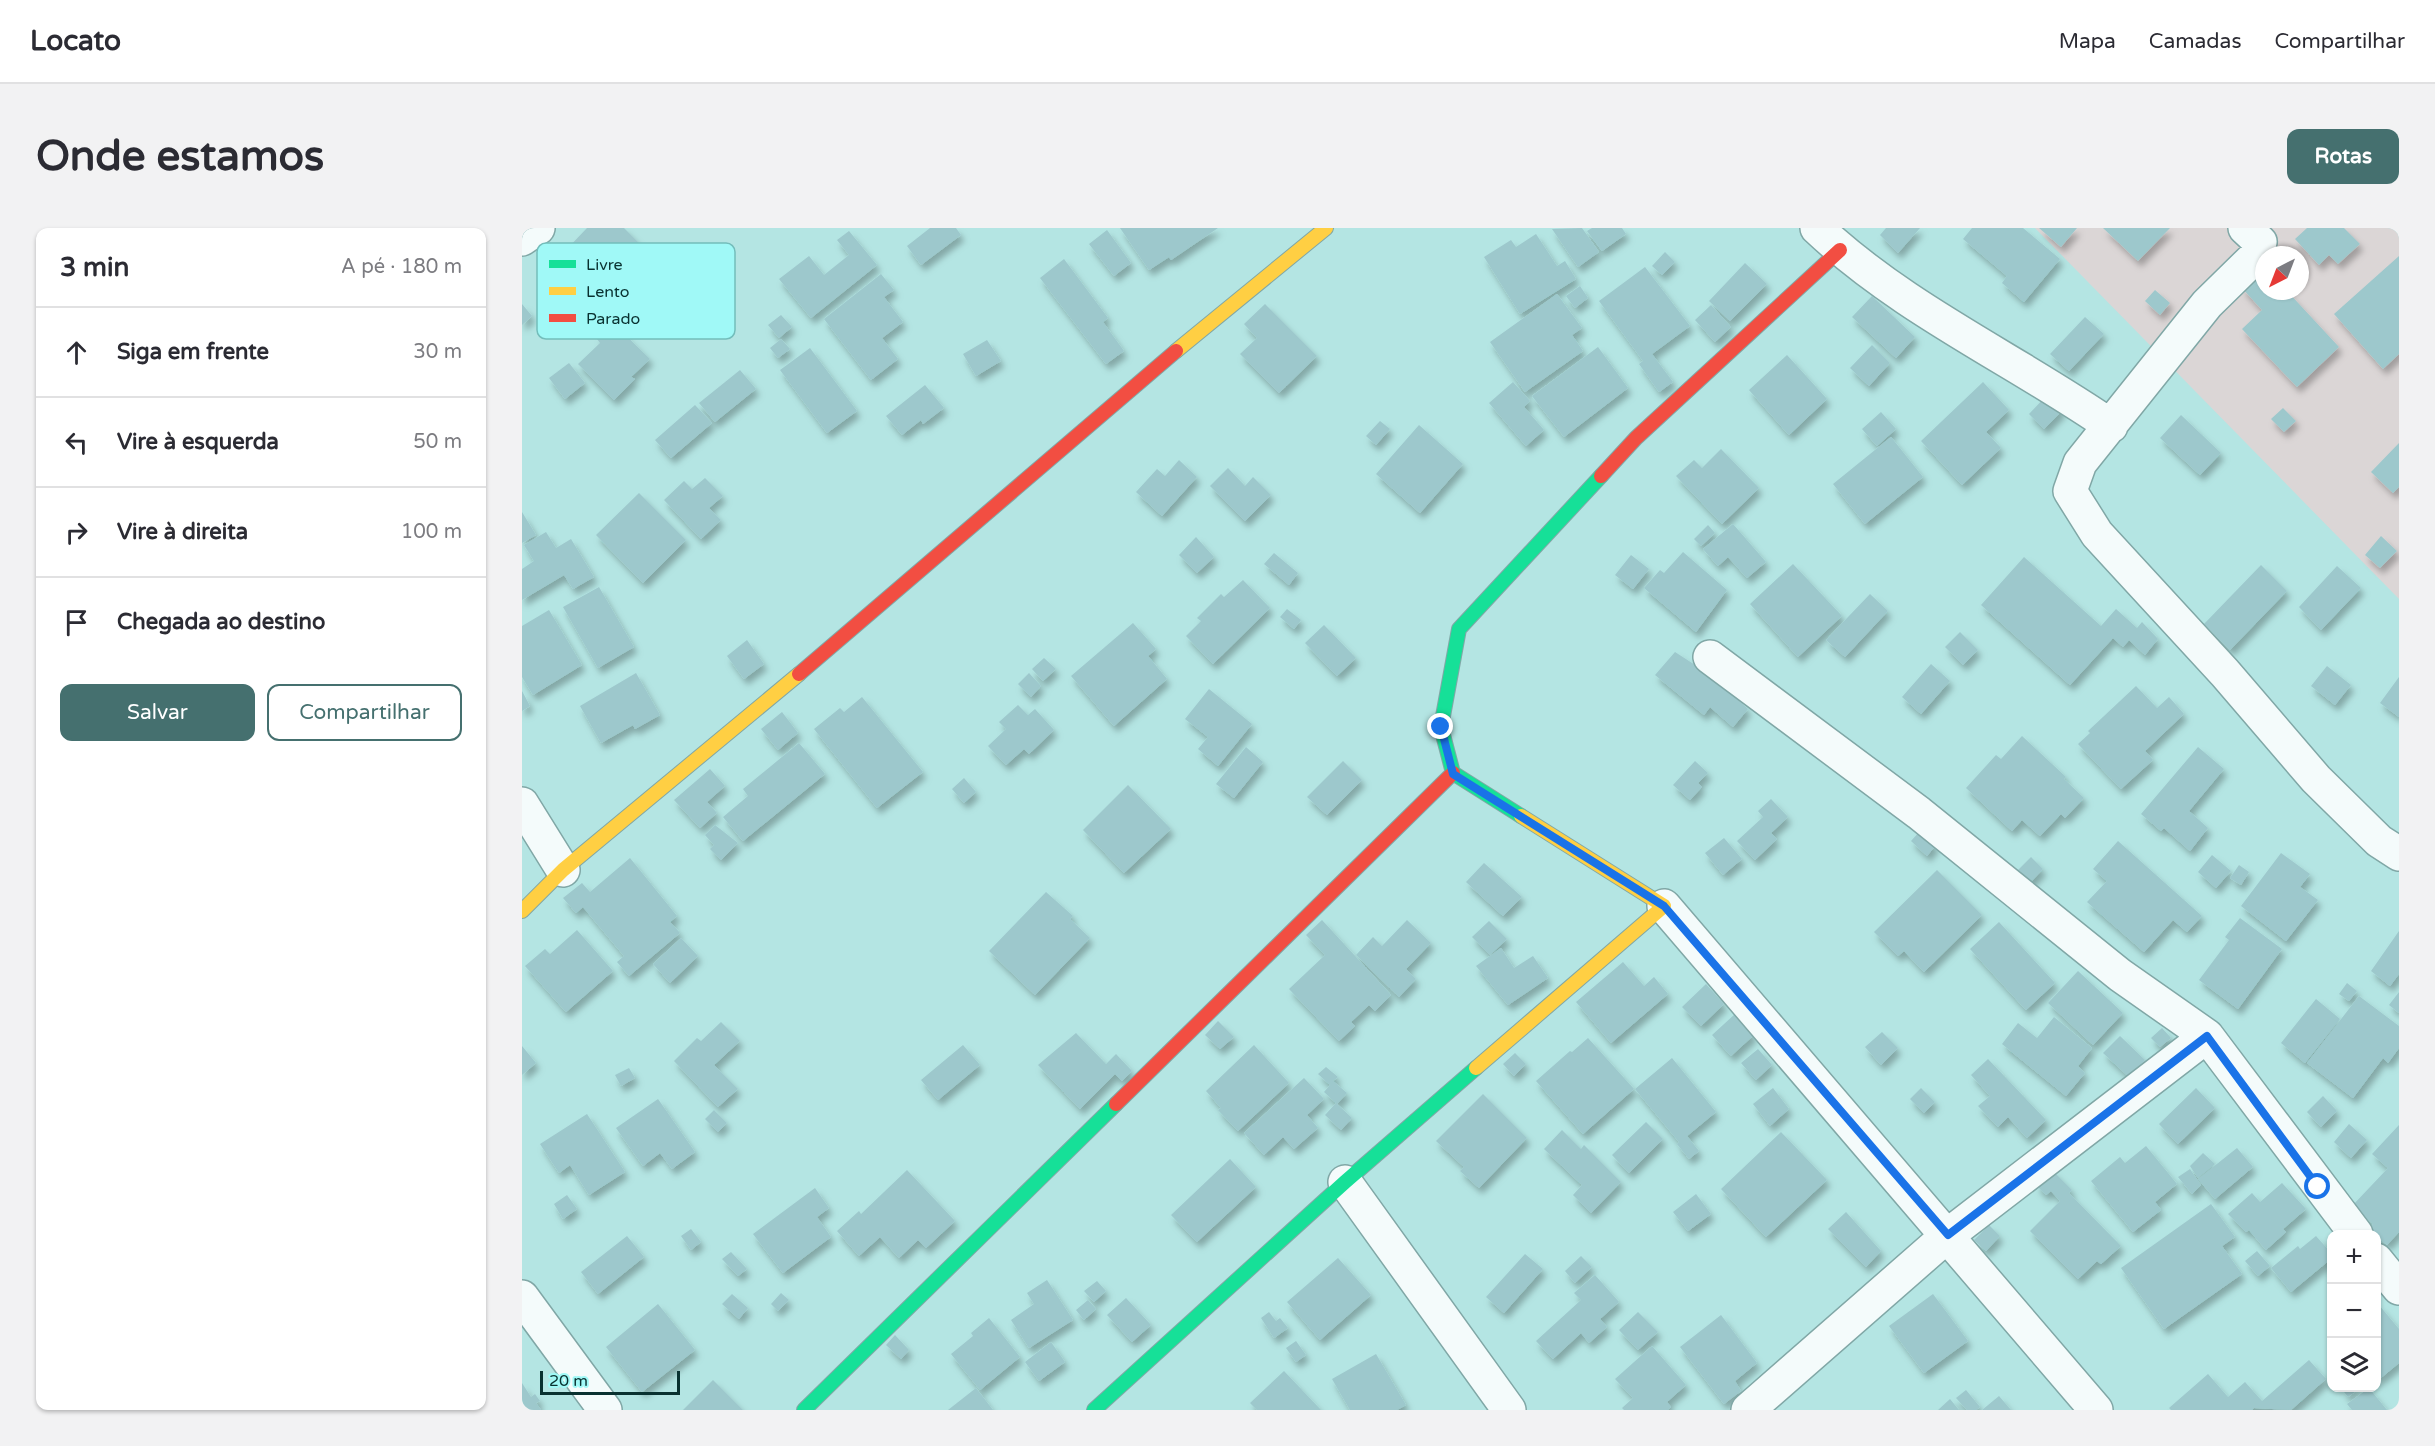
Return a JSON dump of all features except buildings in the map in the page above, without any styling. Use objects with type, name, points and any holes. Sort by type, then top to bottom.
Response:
[{"type":"street","points":[[522,239],[538,228]]},
{"type":"street","points":[[522,911],[562,870],[819,657],[1103,412],[1326,228]]},
{"type":"street","points":[[2245,228],[2260,242],[2256,256],[2207,304],[2080,463],[2070,491],[2097,534],[2225,673],[2316,779],[2379,841],[2399,854]]},
{"type":"street","points":[[2096,1410],[1664,906],[1453,774],[1441,727],[1459,629],[1636,438],[1829,239],[1952,328],[2052,386],[2111,426]]},
{"type":"street","points":[[1710,657],[1919,813],[2120,975],[2207,1036],[2353,1230]]},
{"type":"street","points":[[804,1410],[1453,774]]},
{"type":"street","points":[[522,804],[562,870]]},
{"type":"street","points":[[1094,1410],[1345,1182],[1664,906]]},
{"type":"street","points":[[1748,1410],[1948,1235],[2207,1036]]},
{"type":"street","points":[[1345,1182],[1509,1410]]},
{"type":"street","points":[[2381,1266],[2399,1288]]},
{"type":"street","points":[[522,1297],[605,1410]]},
{"type":"shaded area","points":[[2035,228],[2399,228],[2399,599]]},
{"type":"traffic: fast","points":[[1521,816],[1453,773],[1441,727],[1459,629],[1601,476]]},
{"type":"traffic: fast","points":[[1094,1410],[1345,1182],[1476,1068]]},
{"type":"traffic: fast","points":[[804,1410],[1116,1104]]},
{"type":"traffic: slow","points":[[1176,351],[1326,228]]},
{"type":"traffic: slow","points":[[522,911],[563,870],[799,674]]},
{"type":"traffic: slow","points":[[1476,1068],[1664,906],[1521,816]]},
{"type":"traffic: jam","points":[[1601,476],[1636,438],[1840,250]]},
{"type":"traffic: jam","points":[[799,674],[1176,351]]},
{"type":"traffic: jam","points":[[1116,1104],[1453,773]]},
{"type":"route","points":[[1441,727],[1453,774],[1664,906],[1948,1235],[2102,1118],[2148,1079],[2207,1036],[2318,1187]]}]
